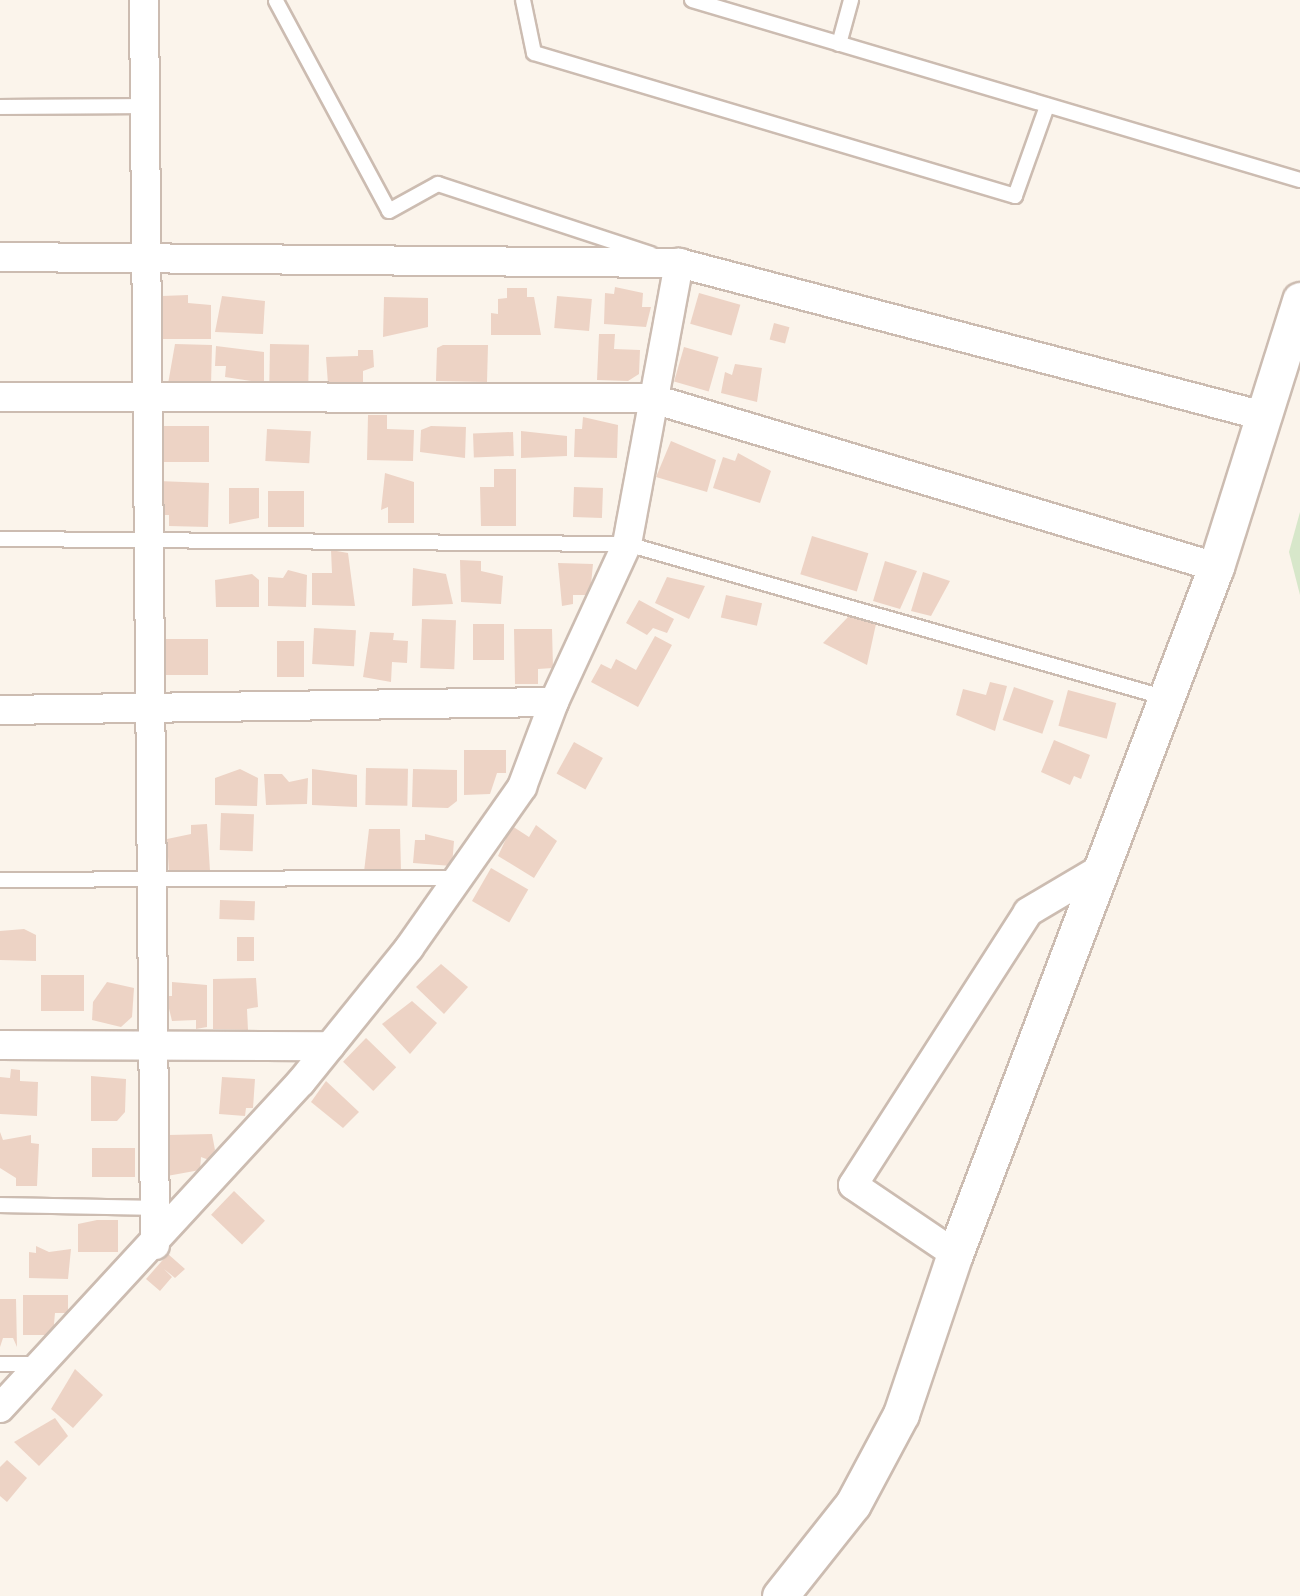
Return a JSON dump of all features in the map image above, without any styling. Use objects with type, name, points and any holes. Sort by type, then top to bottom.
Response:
[{"type":"street","points":[[144,0],[155,1245]]},
{"type":"street","points":[[0,257],[679,264],[1264,416]]},
{"type":"street","points":[[0,1408],[155,1245],[330,1046],[458,878],[522,787],[554,702],[627,544],[650,398],[679,264]]},
{"type":"street","points":[[780,1596],[853,1504],[901,1414],[955,1254],[1163,696],[1216,567],[1300,300]]},
{"type":"street","points":[[0,397],[650,398],[1216,567]]},
{"type":"street","points":[[0,710],[554,702]]},
{"type":"street","points":[[955,1254],[853,1185],[1028,912],[1101,868]]},
{"type":"street","points":[[0,1045],[330,1046]]},
{"type":"lane","points":[[523,0],[534,53],[1015,196],[1047,106]]},
{"type":"lane","points":[[692,0],[1300,180]]},
{"type":"lane","points":[[839,44],[851,0]]},
{"type":"lane","points":[[276,1],[389,211],[438,184],[679,264]]},
{"type":"lane","points":[[0,107],[145,106]]},
{"type":"lane","points":[[0,539],[147,536],[627,544],[1163,696]]},
{"type":"lane","points":[[0,880],[458,878]]},
{"type":"lane","points":[[0,1205],[154,1208]]},
{"type":"lane","points":[[0,1364],[40,1364]]},
{"type":"green space","points":[[1300,512],[1300,595],[1289,552]]},
{"type":"building","points":[[615,287],[643,293],[642,307],[651,307],[646,327],[604,324],[605,293],[614,294]]},
{"type":"building","points":[[507,288],[527,288],[527,297],[534,297],[541,335],[491,335],[491,313],[498,314],[498,299],[507,298]]},
{"type":"building","points":[[699,293],[740,305],[732,336],[690,324]]},
{"type":"building","points":[[188,295],[188,303],[211,305],[211,339],[163,339],[162,296]]},
{"type":"building","points":[[222,296],[265,301],[263,334],[215,332]]},
{"type":"building","points":[[557,296],[592,299],[589,331],[554,328]]},
{"type":"building","points":[[384,297],[428,298],[428,327],[383,337]]},
{"type":"building","points":[[774,323],[789,327],[785,344],[770,339]]},
{"type":"building","points":[[599,334],[615,334],[614,349],[640,350],[639,374],[628,381],[597,380]]},
{"type":"building","points":[[175,344],[212,345],[211,385],[168,384]]},
{"type":"building","points":[[270,344],[309,345],[308,385],[269,384]]},
{"type":"building","points":[[443,345],[488,345],[487,382],[436,381],[437,348]]},
{"type":"building","points":[[216,346],[264,352],[264,383],[225,377],[226,366],[215,366]]},
{"type":"building","points":[[684,347],[719,357],[709,392],[674,382]]},
{"type":"building","points":[[358,350],[373,350],[374,367],[363,371],[363,383],[328,384],[326,357],[358,356]]},
{"type":"building","points":[[735,364],[762,368],[757,402],[721,393],[725,372],[732,375]]},
{"type":"building","points":[[368,415],[387,415],[387,429],[414,430],[413,461],[367,460]]},
{"type":"building","points":[[583,417],[618,425],[617,458],[574,457],[575,429],[582,429]]},
{"type":"building","points":[[163,426],[209,426],[209,462],[163,462]]},
{"type":"building","points":[[431,426],[466,427],[465,458],[420,452],[421,430]]},
{"type":"building","points":[[267,429],[311,431],[309,463],[265,461]]},
{"type":"building","points":[[521,431],[567,436],[567,456],[521,458]]},
{"type":"building","points":[[513,432],[514,456],[474,457],[473,433]]},
{"type":"building","points":[[671,441],[716,460],[707,492],[656,477]]},
{"type":"building","points":[[738,453],[771,471],[760,503],[713,488],[723,457],[735,461]]},
{"type":"building","points":[[494,469],[516,469],[516,526],[481,526],[480,487],[494,487]]},
{"type":"building","points":[[385,473],[414,482],[414,523],[388,523],[388,507],[381,510]]},
{"type":"building","points":[[158,481],[209,483],[208,527],[169,526],[169,515],[157,515]]},
{"type":"building","points":[[574,487],[603,488],[602,518],[573,517]]},
{"type":"building","points":[[229,488],[259,488],[259,518],[229,524]]},
{"type":"building","points":[[268,491],[304,491],[304,527],[268,527]]},
{"type":"building","points":[[812,536],[868,553],[857,592],[800,574]]},
{"type":"building","points":[[331,550],[348,553],[355,606],[312,605],[312,573],[332,573]]},
{"type":"building","points":[[460,560],[481,561],[481,571],[503,576],[501,604],[461,602]]},
{"type":"building","points":[[885,561],[917,571],[900,609],[873,601]]},
{"type":"building","points":[[558,563],[593,564],[590,595],[573,595],[573,604],[562,606]]},
{"type":"building","points":[[413,568],[446,574],[453,604],[412,606]]},
{"type":"building","points":[[288,570],[307,575],[306,607],[268,606],[268,577],[283,578]]},
{"type":"building","points":[[923,572],[950,581],[931,616],[911,611]]},
{"type":"building","points":[[252,574],[259,580],[259,607],[216,607],[215,580]]},
{"type":"building","points":[[667,577],[705,586],[689,619],[655,603]]},
{"type":"building","points":[[726,595],[762,603],[757,626],[721,617]]},
{"type":"building","points":[[639,600],[674,619],[667,633],[653,628],[647,635],[626,623]]},
{"type":"building","points":[[849,616],[876,624],[867,665],[823,643]]},
{"type":"building","points":[[422,619],[456,620],[454,669],[420,668]]},
{"type":"building","points":[[473,624],[504,624],[504,660],[473,660]]},
{"type":"building","points":[[314,628],[356,630],[354,666],[312,664]]},
{"type":"building","points":[[514,629],[552,629],[553,668],[538,669],[538,684],[515,684]]},
{"type":"building","points":[[370,632],[394,633],[393,640],[408,641],[407,663],[392,662],[391,682],[363,677]]},
{"type":"building","points":[[655,636],[672,645],[638,707],[591,682],[601,664],[611,669],[616,659],[636,670]]},
{"type":"building","points":[[165,639],[208,639],[208,675],[165,675]]},
{"type":"building","points":[[277,641],[304,641],[304,677],[277,677]]},
{"type":"building","points":[[990,682],[1007,686],[995,731],[956,715],[963,689],[986,695]]},
{"type":"building","points":[[1014,687],[1054,701],[1042,734],[1003,720]]},
{"type":"building","points":[[1068,690],[1116,703],[1107,739],[1058,726]]},
{"type":"building","points":[[1054,740],[1090,755],[1081,779],[1074,776],[1070,785],[1041,772]]},
{"type":"building","points":[[574,742],[603,758],[585,789],[557,773]]},
{"type":"building","points":[[464,750],[506,750],[506,773],[497,773],[490,794],[464,795]]},
{"type":"building","points":[[366,768],[408,769],[407,806],[365,805]]},
{"type":"building","points":[[240,769],[258,778],[257,806],[215,805],[215,778]]},
{"type":"building","points":[[312,769],[357,775],[357,807],[312,805]]},
{"type":"building","points":[[413,769],[457,770],[457,801],[448,808],[412,807]]},
{"type":"building","points":[[264,774],[282,774],[289,782],[308,778],[307,804],[266,805]]},
{"type":"building","points":[[221,813],[254,814],[253,851],[220,850]]},
{"type":"building","points":[[207,824],[210,871],[169,874],[167,839],[191,834],[191,825]]},
{"type":"building","points":[[536,825],[557,841],[534,878],[498,856],[512,826],[529,837]]},
{"type":"building","points":[[369,829],[400,829],[401,871],[364,872]]},
{"type":"building","points":[[425,834],[454,841],[452,866],[413,863],[415,840],[425,840]]},
{"type":"building","points":[[491,868],[528,889],[509,922],[472,901]]},
{"type":"building","points":[[220,900],[255,901],[254,920],[219,919]]},
{"type":"building","points":[[24,929],[36,935],[36,961],[0,960],[0,931]]},
{"type":"building","points":[[237,937],[254,937],[254,961],[237,961]]},
{"type":"building","points":[[441,964],[468,987],[444,1014],[416,987]]},
{"type":"building","points":[[41,975],[84,975],[84,1011],[41,1011]]},
{"type":"building","points":[[256,978],[258,1007],[247,1009],[248,1030],[213,1029],[213,979]]},
{"type":"building","points":[[107,982],[134,988],[132,1017],[121,1027],[92,1020],[93,1002]]},
{"type":"building","points":[[172,982],[207,985],[207,1027],[196,1029],[196,1020],[172,1021],[166,996],[172,996]]},
{"type":"building","points":[[412,1001],[437,1023],[410,1054],[382,1024]]},
{"type":"building","points":[[366,1038],[396,1067],[373,1091],[343,1062]]},
{"type":"building","points":[[11,1069],[20,1070],[20,1081],[38,1082],[37,1116],[0,1114],[0,1077],[10,1078]]},
{"type":"building","points":[[91,1076],[126,1079],[125,1112],[117,1121],[91,1121]]},
{"type":"building","points":[[222,1077],[255,1079],[253,1108],[246,1108],[245,1116],[219,1114]]},
{"type":"building","points":[[326,1081],[359,1112],[343,1128],[311,1102]]},
{"type":"building","points":[[0,1132],[3,1140],[31,1135],[31,1143],[39,1144],[37,1186],[16,1186],[16,1178],[0,1168]]},
{"type":"building","points":[[212,1134],[215,1150],[209,1160],[201,1157],[200,1170],[167,1176],[168,1135]]},
{"type":"building","points":[[92,1148],[135,1148],[135,1177],[92,1177]]},
{"type":"building","points":[[234,1191],[265,1221],[242,1245],[211,1215]]},
{"type":"building","points":[[118,1220],[118,1252],[78,1252],[78,1224]]},
{"type":"building","points":[[36,1246],[49,1252],[71,1249],[68,1279],[29,1278],[29,1252],[36,1253]]},
{"type":"building","points":[[168,1254],[185,1269],[175,1278],[164,1269],[172,1277],[160,1291],[146,1279]]},
{"type":"building","points":[[23,1295],[68,1295],[68,1313],[55,1313],[53,1335],[23,1335]]},
{"type":"building","points":[[0,1299],[16,1299],[17,1347],[13,1338],[3,1338],[0,1347]]},
{"type":"building","points":[[75,1369],[103,1395],[73,1428],[51,1409]]},
{"type":"building","points":[[55,1418],[68,1436],[39,1466],[14,1442]]},
{"type":"building","points":[[7,1460],[27,1478],[7,1502],[0,1496],[0,1467]]}]
